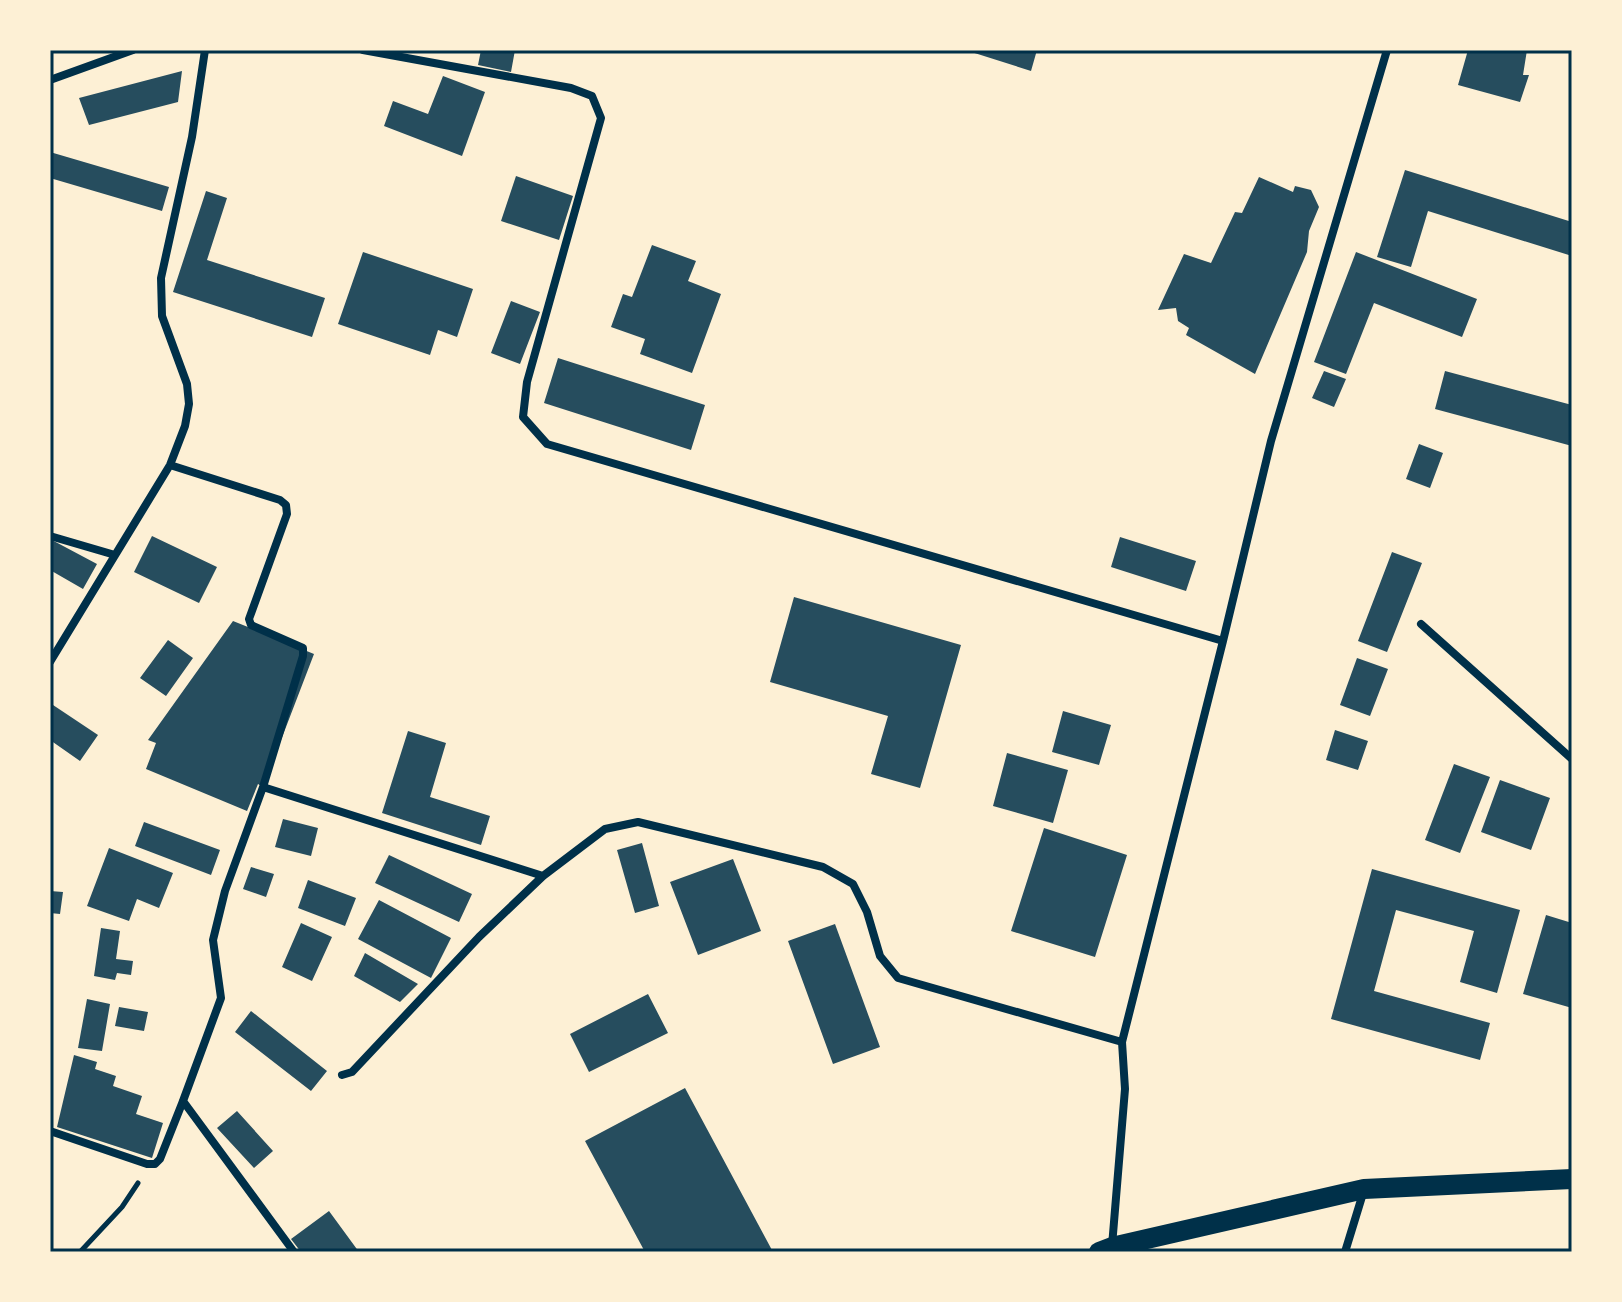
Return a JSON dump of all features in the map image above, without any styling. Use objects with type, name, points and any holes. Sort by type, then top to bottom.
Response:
[{"type":"main road","points":[[1106,1249],[1364,1189],[1572,1179]]},
{"type":"street","points":[[50,80],[133,50]]},
{"type":"street","points":[[50,662],[170,465],[185,426],[189,404],[187,384],[162,316],[161,278],[192,137],[205,50]]},
{"type":"street","points":[[363,50],[571,88],[592,96],[601,118],[527,382],[523,417],[547,444],[1223,641]]},
{"type":"street","points":[[1106,1249],[1125,1089],[1122,1042],[1271,441],[1387,50]]},
{"type":"street","points":[[50,1131],[147,1164],[155,1164],[160,1159],[221,998],[213,940],[225,891],[263,787],[303,656],[303,648],[251,625],[249,619],[287,514],[286,505],[280,500],[170,465]]},
{"type":"street","points":[[50,536],[115,555]]},
{"type":"street","points":[[1421,624],[1572,759]]},
{"type":"street","points":[[263,787],[543,876]]},
{"type":"street","points":[[342,1075],[352,1072],[479,937],[543,876],[605,829],[638,822],[823,867],[853,884],[867,912],[880,956],[898,978],[1122,1042]]},
{"type":"street","points":[[183,1101],[294,1252]]},
{"type":"street","points":[[1345,1252],[1364,1189]]},
{"type":"path","points":[[80,1252],[122,1207],[155,1164]]},
{"type":"building","points":[[481,50],[515,50],[511,72],[478,65]]},
{"type":"building","points":[[965,50],[1037,50],[1031,71]]},
{"type":"building","points":[[1468,50],[1527,50],[1523,75],[1529,75],[1520,102],[1458,85]]},
{"type":"building","points":[[182,71],[178,102],[89,125],[79,98]]},
{"type":"building","points":[[443,76],[485,92],[462,156],[384,126],[393,101],[428,114]]},
{"type":"building","points":[[50,152],[169,187],[162,211],[50,178]]},
{"type":"building","points":[[1405,170],[1572,222],[1572,256],[1428,211],[1411,267],[1377,257]]},
{"type":"building","points":[[516,176],[573,196],[559,240],[501,221]]},
{"type":"building","points":[[1259,177],[1293,192],[1295,186],[1311,190],[1319,207],[1309,231],[1307,252],[1255,374],[1186,335],[1189,328],[1178,321],[1176,308],[1158,310],[1184,254],[1211,263],[1235,212],[1242,213]]},
{"type":"building","points":[[206,191],[227,198],[207,260],[325,298],[312,337],[173,292]]},
{"type":"building","points":[[652,245],[696,261],[688,281],[721,294],[692,373],[640,354],[645,339],[611,327],[623,294],[632,297]]},
{"type":"building","points":[[363,252],[473,289],[457,337],[438,330],[430,355],[338,324]]},
{"type":"building","points":[[1356,252],[1477,299],[1462,337],[1374,303],[1346,374],[1314,362]]},
{"type":"building","points":[[511,301],[540,312],[520,364],[491,353]]},
{"type":"building","points":[[558,358],[705,405],[691,450],[544,403]]},
{"type":"building","points":[[1324,371],[1346,379],[1334,407],[1312,398]]},
{"type":"building","points":[[1445,371],[1572,405],[1572,446],[1435,409]]},
{"type":"building","points":[[1419,444],[1443,453],[1430,488],[1406,479]]},
{"type":"building","points":[[152,536],[217,567],[199,603],[134,572]]},
{"type":"building","points":[[1120,537],[1196,561],[1186,591],[1111,567]]},
{"type":"building","points":[[50,539],[97,564],[83,589],[50,570]]},
{"type":"building","points":[[1392,552],[1422,563],[1387,652],[1358,641]]},
{"type":"building","points":[[794,597],[961,645],[920,788],[871,774],[888,716],[770,682]]},
{"type":"building","points":[[233,621],[314,654],[263,787],[258,784],[247,811],[146,769],[156,743],[148,740]]},
{"type":"building","points":[[168,640],[193,658],[166,696],[140,678]]},
{"type":"building","points":[[1357,658],[1388,669],[1370,716],[1340,705]]},
{"type":"building","points":[[53,705],[98,735],[80,761],[50,740],[50,709]]},
{"type":"building","points":[[1063,711],[1111,725],[1099,765],[1052,752]]},
{"type":"building","points":[[1335,730],[1368,741],[1358,770],[1326,760]]},
{"type":"building","points":[[408,731],[446,743],[430,797],[490,816],[481,845],[382,813]]},
{"type":"building","points":[[1007,753],[1068,770],[1053,823],[993,806]]},
{"type":"building","points":[[1454,764],[1490,777],[1460,853],[1425,840]]},
{"type":"building","points":[[1500,780],[1550,798],[1531,850],[1481,832]]},
{"type":"building","points":[[283,819],[318,828],[311,856],[275,847]]},
{"type":"building","points":[[144,822],[220,850],[211,875],[135,846]]},
{"type":"building","points":[[1044,828],[1127,855],[1095,957],[1011,931]]},
{"type":"building","points":[[642,843],[659,906],[635,913],[617,850]]},
{"type":"building","points":[[109,848],[173,873],[159,908],[137,899],[129,921],[87,906]]},
{"type":"building","points":[[389,855],[472,894],[459,922],[375,883]]},
{"type":"building","points":[[733,859],[761,931],[698,955],[670,882]]},
{"type":"building","points":[[251,867],[274,874],[266,897],[243,889]]},
{"type":"building","points":[[1372,869],[1520,910],[1497,993],[1460,982],[1474,931],[1396,910],[1374,991],[1490,1023],[1480,1060],[1331,1019]]},
{"type":"building","points":[[308,880],[356,898],[345,926],[298,908]]},
{"type":"building","points":[[50,891],[63,892],[60,914],[50,913]]},
{"type":"building","points":[[379,900],[451,938],[431,978],[358,939]]},
{"type":"building","points":[[1546,915],[1572,923],[1572,1008],[1523,994]]},
{"type":"building","points":[[301,923],[332,937],[312,981],[282,967]]},
{"type":"building","points":[[835,924],[880,1047],[833,1064],[788,941]]},
{"type":"building","points":[[101,928],[120,931],[116,959],[133,961],[131,975],[117,973],[115,980],[94,976]]},
{"type":"building","points":[[365,953],[418,984],[400,1002],[354,976]]},
{"type":"building","points":[[648,994],[668,1033],[589,1072],[570,1034]]},
{"type":"building","points":[[87,999],[110,1004],[102,1051],[78,1048]]},
{"type":"building","points":[[119,1007],[148,1012],[144,1031],[115,1026]]},
{"type":"building","points":[[251,1011],[327,1071],[311,1091],[235,1032]]},
{"type":"building","points":[[74,1055],[97,1062],[95,1069],[116,1076],[113,1086],[142,1096],[136,1114],[163,1123],[152,1158],[57,1127]]},
{"type":"building","points":[[685,1088],[773,1252],[645,1252],[585,1141]]},
{"type":"building","points":[[237,1111],[273,1151],[254,1168],[217,1128]]},
{"type":"building","points":[[329,1211],[359,1252],[301,1252],[291,1239]]}]
